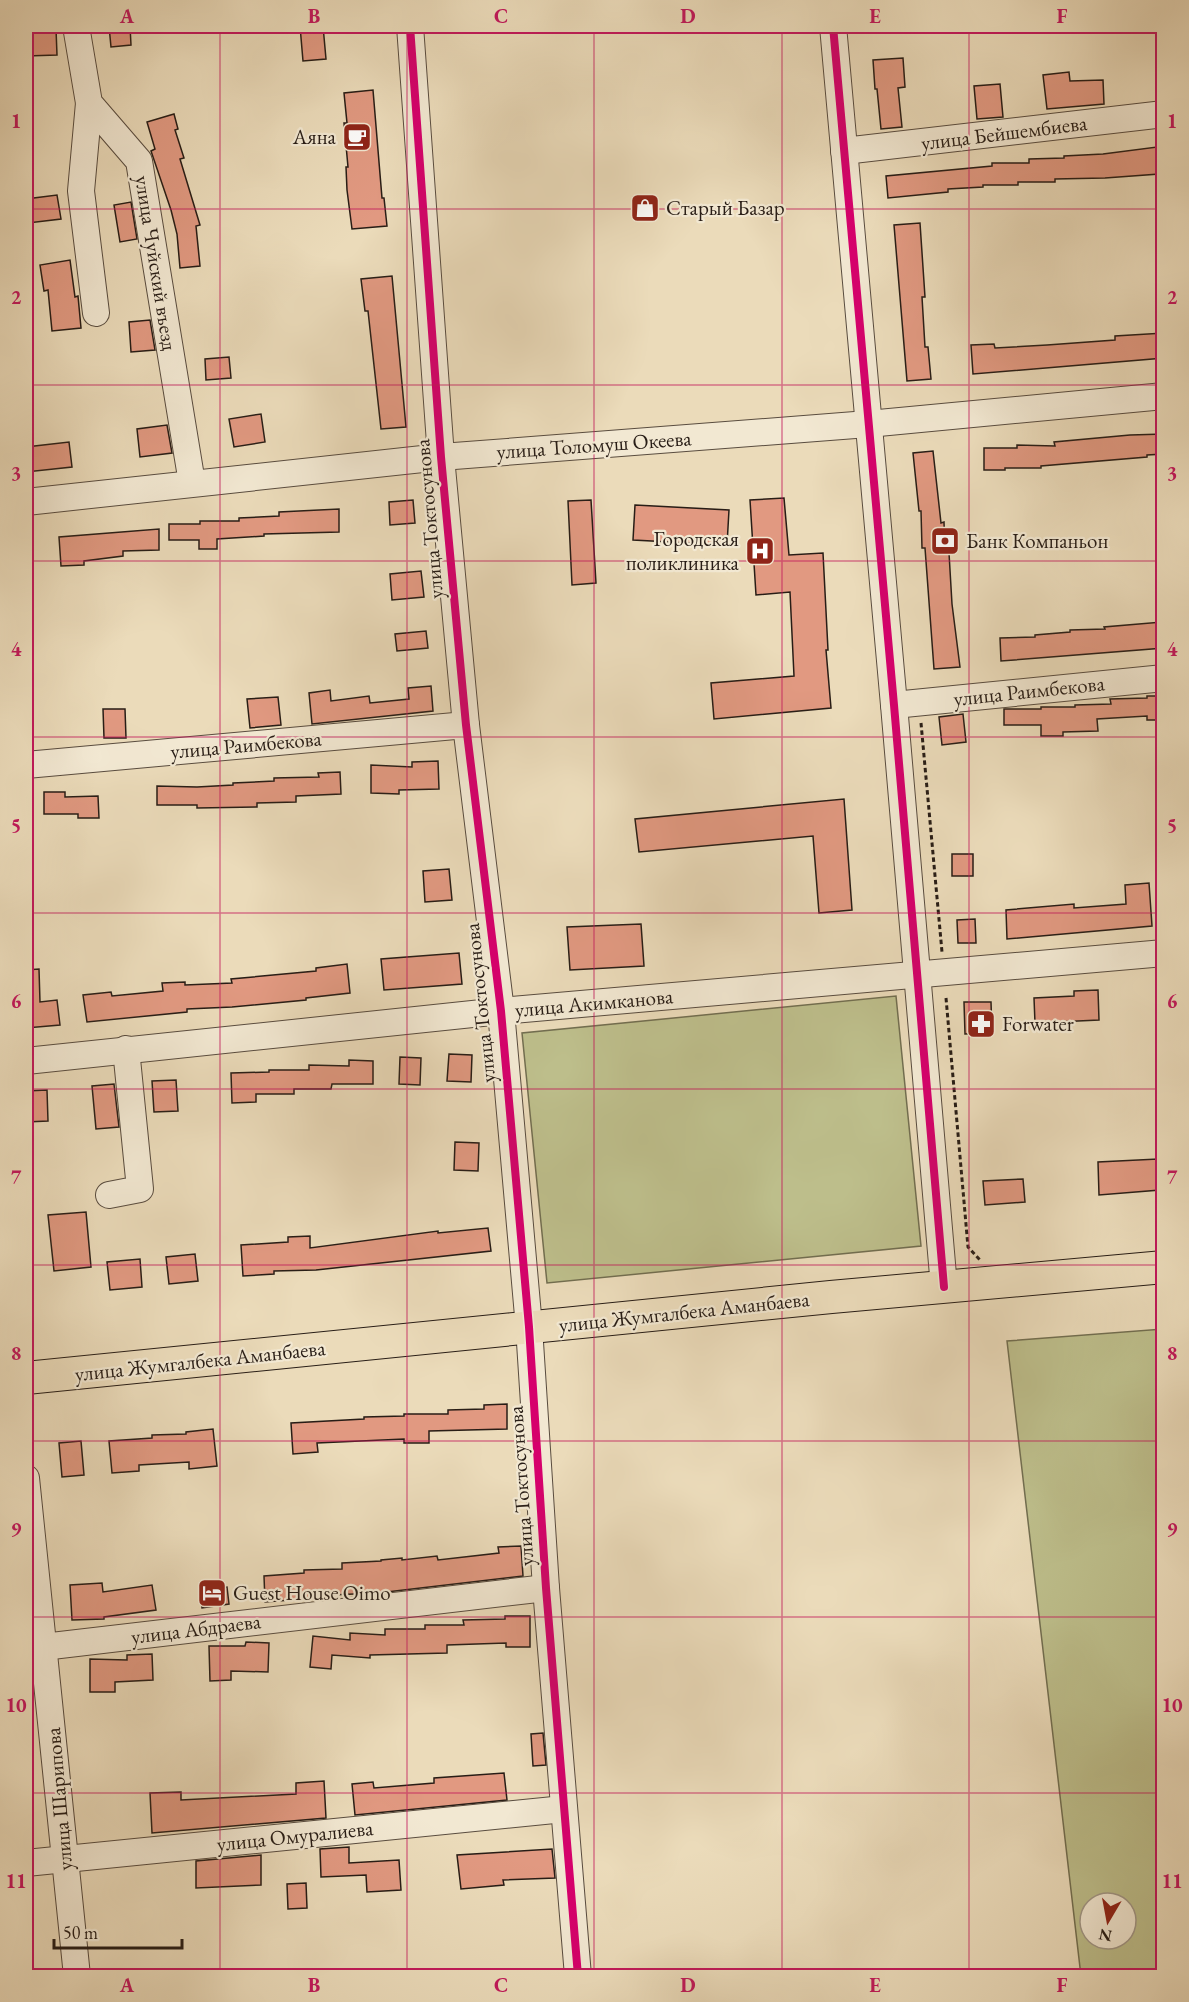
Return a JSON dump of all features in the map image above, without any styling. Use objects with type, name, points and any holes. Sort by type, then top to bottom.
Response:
[{"type":"main road","name":"улица Жумгалбека Аманбаева","points":[[26,1378],[529,1327],[1164,1267]]},
{"type":"street","points":[[76,26],[89,103],[81,191],[96,313]]},
{"type":"street","name":"улица Токтосунова","points":[[410,26],[441,456],[466,726],[501,1011],[529,1327],[546,1588],[578,1977]]},
{"type":"street","points":[[833,26],[944,1287]]},
{"type":"street","name":"улица Чуйский въезд","points":[[89,103],[139,162],[192,483]]},
{"type":"street","name":"улица Бейшембиева","points":[[844,151],[1164,114]]},
{"type":"street","name":"улица Толомуш Океева","points":[[26,502],[441,456],[868,424],[1164,396]]},
{"type":"street","name":"улица Раимбекова","points":[[894,705],[1164,678]]},
{"type":"street","name":"улица Раимбекова","points":[[26,765],[466,726]]},
{"type":"street","name":"улица Акимканова","points":[[26,1060],[501,1011],[1164,953]]},
{"type":"street","points":[[109,1195],[140,1189],[126,1049]]},
{"type":"street","name":"улица Шарипова","points":[[26,1478],[35,1648],[64,1859],[77,1977]]},
{"type":"street","name":"улица Абдраева","points":[[35,1648],[546,1588]]},
{"type":"street","name":"улица Омуралиева","points":[[26,1863],[564,1809]]},
{"type":"path","points":[[921,722],[942,954]]},
{"type":"path","points":[[946,998],[968,1247],[985,1265]]},
{"type":"green space","points":[[896,996],[921,1246],[547,1283],[522,1033]]},
{"type":"green space","points":[[1163,1329],[1163,1976],[1081,1976],[1078,1951],[1138,1951],[1138,1891],[1078,1891],[1078,1950],[1007,1341]]},
{"type":"building","points":[[109,26],[130,26],[131,45],[111,47]]},
{"type":"building","points":[[300,26],[323,26],[326,59],[303,61]]},
{"type":"building","points":[[56,29],[57,55],[26,56],[26,31]]},
{"type":"building","points":[[903,58],[905,87],[898,88],[902,127],[881,129],[873,60]]},
{"type":"building","points":[[1069,72],[1070,81],[1103,80],[1104,104],[1047,109],[1043,75]]},
{"type":"building","points":[[1000,84],[1003,117],[977,119],[974,86]]},
{"type":"building","points":[[373,90],[382,198],[384,198],[387,226],[352,229],[347,190],[346,167],[348,167],[344,123],[347,123],[344,93]]},
{"type":"building","points":[[174,114],[178,129],[175,130],[184,158],[180,159],[200,225],[196,226],[200,266],[180,268],[177,234],[151,151],[155,149],[147,122]]},
{"type":"building","points":[[1157,147],[1159,174],[1055,179],[1055,182],[1018,182],[1018,185],[983,185],[983,187],[948,189],[948,192],[888,198],[886,176],[992,166],[992,163],[1029,163],[1029,159],[1064,158],[1064,156]]},
{"type":"building","points":[[57,195],[61,219],[28,223],[26,199]]},
{"type":"building","points":[[131,202],[137,239],[120,242],[114,205]]},
{"type":"building","points":[[920,223],[925,297],[922,297],[925,347],[928,347],[931,379],[907,381],[894,225]]},
{"type":"building","points":[[70,260],[75,297],[78,296],[81,328],[52,331],[48,290],[44,291],[40,265]]},
{"type":"building","points":[[392,276],[406,427],[381,429],[368,311],[365,311],[361,279]]},
{"type":"building","points":[[150,320],[155,350],[131,352],[129,322]]},
{"type":"building","points":[[1164,333],[1164,358],[973,374],[971,345],[994,344],[995,348],[1047,345],[1115,340],[1115,336]]},
{"type":"building","points":[[229,357],[231,378],[206,380],[205,359]]},
{"type":"building","points":[[261,414],[265,442],[234,447],[229,419]]},
{"type":"building","points":[[167,425],[172,453],[140,457],[137,429]]},
{"type":"building","points":[[1164,434],[1164,454],[1041,466],[1041,468],[984,470],[984,448],[1017,448],[1017,445],[1055,446],[1054,442]]},
{"type":"building","points":[[69,442],[72,467],[26,472],[26,447]]},
{"type":"building","points":[[933,451],[941,523],[944,522],[945,553],[949,553],[952,604],[960,667],[934,669],[925,548],[922,548],[921,511],[919,511],[913,453]]},
{"type":"building","points":[[784,498],[789,555],[823,553],[828,650],[826,650],[831,708],[714,719],[711,683],[794,676],[790,592],[756,595],[750,500]]},
{"type":"building","points":[[413,500],[415,523],[390,525],[389,502]]},
{"type":"building","points":[[591,500],[596,583],[572,585],[568,501]]},
{"type":"building","points":[[635,505],[729,510],[727,545],[633,540]]},
{"type":"building","points":[[339,509],[339,532],[264,534],[264,536],[217,539],[217,549],[199,549],[199,540],[169,540],[169,524],[239,521],[239,518],[279,516],[279,512]]},
{"type":"building","points":[[159,529],[159,550],[123,551],[123,556],[84,561],[84,565],[61,566],[59,537]]},
{"type":"building","points":[[421,571],[424,597],[392,600],[390,574]]},
{"type":"building","points":[[1162,622],[1164,648],[1001,661],[1000,638],[1035,637],[1035,635],[1070,632],[1070,630],[1105,629],[1104,627]]},
{"type":"building","points":[[426,631],[428,648],[397,651],[395,634]]},
{"type":"building","points":[[431,686],[433,711],[312,724],[309,693],[330,690],[331,701],[369,696],[370,703],[409,699],[408,688]]},
{"type":"building","points":[[1147,696],[1164,696],[1164,720],[1147,720],[1147,716],[1097,719],[1098,731],[1063,732],[1063,736],[1041,736],[1041,725],[1004,725],[1004,709],[1111,704],[1110,699],[1147,698]]},
{"type":"building","points":[[278,697],[281,725],[250,728],[247,699]]},
{"type":"building","points":[[103,709],[125,709],[126,738],[104,738]]},
{"type":"building","points":[[963,714],[966,742],[942,745],[939,717]]},
{"type":"building","points":[[438,761],[439,789],[399,790],[399,794],[371,793],[371,765],[412,767],[412,762]]},
{"type":"building","points":[[340,772],[341,794],[296,796],[296,802],[257,803],[257,807],[197,808],[197,805],[157,805],[157,786],[233,785],[233,783],[274,781],[274,778],[319,777],[318,773]]},
{"type":"building","points":[[44,792],[65,792],[65,797],[98,796],[99,818],[78,818],[78,814],[44,814]]},
{"type":"building","points":[[844,799],[852,910],[819,913],[813,836],[639,852],[635,819]]},
{"type":"building","points":[[952,854],[973,854],[973,876],[952,876]]},
{"type":"building","points":[[449,869],[452,900],[425,902],[423,871]]},
{"type":"building","points":[[1149,883],[1152,926],[1007,939],[1006,910],[1074,904],[1074,908],[1126,904],[1125,885]]},
{"type":"building","points":[[975,919],[976,943],[958,943],[957,920]]},
{"type":"building","points":[[641,924],[644,966],[570,970],[567,927]]},
{"type":"building","points":[[459,953],[462,984],[384,990],[381,959]]},
{"type":"building","points":[[347,964],[350,993],[306,998],[306,1000],[187,1009],[187,1012],[87,1022],[83,995],[111,992],[112,996],[163,991],[162,983],[185,982],[185,985],[232,983],[231,979],[316,971],[316,968]]},
{"type":"building","points":[[39,969],[40,1002],[57,1000],[60,1025],[26,1028],[26,970]]},
{"type":"building","points":[[1098,990],[1099,1020],[1035,1023],[1034,998],[1074,996],[1074,991]]},
{"type":"building","points":[[964,1002],[991,1002],[992,1033],[965,1034]]},
{"type":"building","points":[[449,1054],[472,1055],[471,1082],[447,1081]]},
{"type":"building","points":[[400,1057],[421,1058],[420,1085],[399,1084]]},
{"type":"building","points":[[349,1060],[373,1061],[373,1084],[332,1084],[331,1089],[294,1089],[294,1094],[256,1094],[256,1102],[232,1103],[231,1073],[309,1070],[309,1065],[349,1066]]},
{"type":"building","points":[[176,1080],[178,1111],[154,1112],[152,1081]]},
{"type":"building","points":[[114,1084],[119,1127],[96,1129],[92,1086]]},
{"type":"building","points":[[47,1090],[48,1121],[26,1122],[26,1091]]},
{"type":"building","points":[[455,1142],[479,1143],[478,1171],[454,1170]]},
{"type":"building","points":[[1158,1159],[1160,1190],[1099,1195],[1098,1162]]},
{"type":"building","points":[[1023,1179],[1025,1202],[985,1205],[983,1181]]},
{"type":"building","points":[[86,1212],[91,1267],[54,1271],[48,1215]]},
{"type":"building","points":[[488,1228],[491,1251],[316,1270],[274,1271],[274,1274],[243,1276],[241,1245],[288,1242],[288,1237],[310,1236],[310,1248],[438,1231],[438,1233]]},
{"type":"building","points":[[195,1254],[198,1281],[169,1284],[166,1257]]},
{"type":"building","points":[[140,1259],[142,1287],[110,1290],[107,1262]]},
{"type":"building","points":[[507,1404],[507,1429],[429,1431],[429,1443],[404,1443],[404,1439],[317,1443],[318,1452],[293,1454],[291,1423],[404,1416],[404,1414],[448,1414],[448,1410],[484,1409],[484,1405]]},
{"type":"building","points":[[213,1429],[217,1466],[189,1469],[189,1462],[139,1465],[139,1471],[112,1473],[109,1441],[152,1438],[152,1435],[186,1434],[186,1432]]},
{"type":"building","points":[[81,1441],[84,1475],[62,1477],[59,1443]]},
{"type":"building","points":[[521,1546],[523,1576],[378,1593],[265,1602],[264,1576],[304,1573],[304,1570],[342,1569],[342,1563],[437,1556],[438,1560],[499,1553],[498,1547]]},
{"type":"building","points":[[102,1583],[103,1592],[152,1585],[156,1610],[104,1617],[104,1619],[72,1620],[70,1585]]},
{"type":"building","points":[[227,1587],[229,1604],[202,1608],[200,1590]]},
{"type":"building","points":[[505,1616],[530,1616],[530,1647],[506,1647],[506,1643],[447,1645],[447,1653],[370,1655],[370,1658],[332,1655],[331,1669],[310,1667],[313,1636],[350,1640],[350,1633],[385,1635],[385,1629],[425,1629],[425,1625],[464,1625],[463,1620],[505,1619]]},
{"type":"building","points":[[246,1642],[269,1643],[268,1672],[231,1671],[231,1680],[210,1681],[209,1646],[245,1646]]},
{"type":"building","points":[[152,1654],[153,1680],[115,1682],[115,1692],[90,1692],[90,1659],[127,1660],[127,1655]]},
{"type":"building","points":[[543,1733],[546,1765],[533,1766],[531,1734]]},
{"type":"building","points":[[504,1773],[507,1800],[355,1815],[352,1784],[373,1782],[374,1788],[434,1783],[434,1778]]},
{"type":"building","points":[[324,1781],[326,1818],[152,1833],[150,1793],[181,1792],[181,1800],[296,1794],[296,1783]]},
{"type":"building","points":[[349,1847],[349,1863],[399,1860],[401,1890],[367,1892],[366,1875],[321,1877],[320,1849]]},
{"type":"building","points":[[552,1849],[555,1878],[503,1880],[504,1885],[461,1889],[457,1855]]},
{"type":"building","points":[[261,1855],[261,1885],[196,1888],[196,1861]]},
{"type":"building","points":[[306,1883],[307,1908],[288,1909],[287,1884]]},
{"type":"cycle path","points":[[410,26],[441,457],[466,725],[501,1011],[529,1327],[546,1588],[578,1976]]},
{"type":"cycle path","points":[[833,26],[944,1287]]},
{"type":"place","name":"Аяна","points":[[357,137]]},
{"type":"place","name":"Старый Базар","points":[[645,208]]},
{"type":"place","name":"Банк Компаньон","points":[[945,541]]},
{"type":"place","name":"Городская поликлиника","points":[[760,551]]},
{"type":"place","name":"Forwater","points":[[981,1024]]},
{"type":"place","name":"Guest House Oimo","points":[[212,1593]]}]
